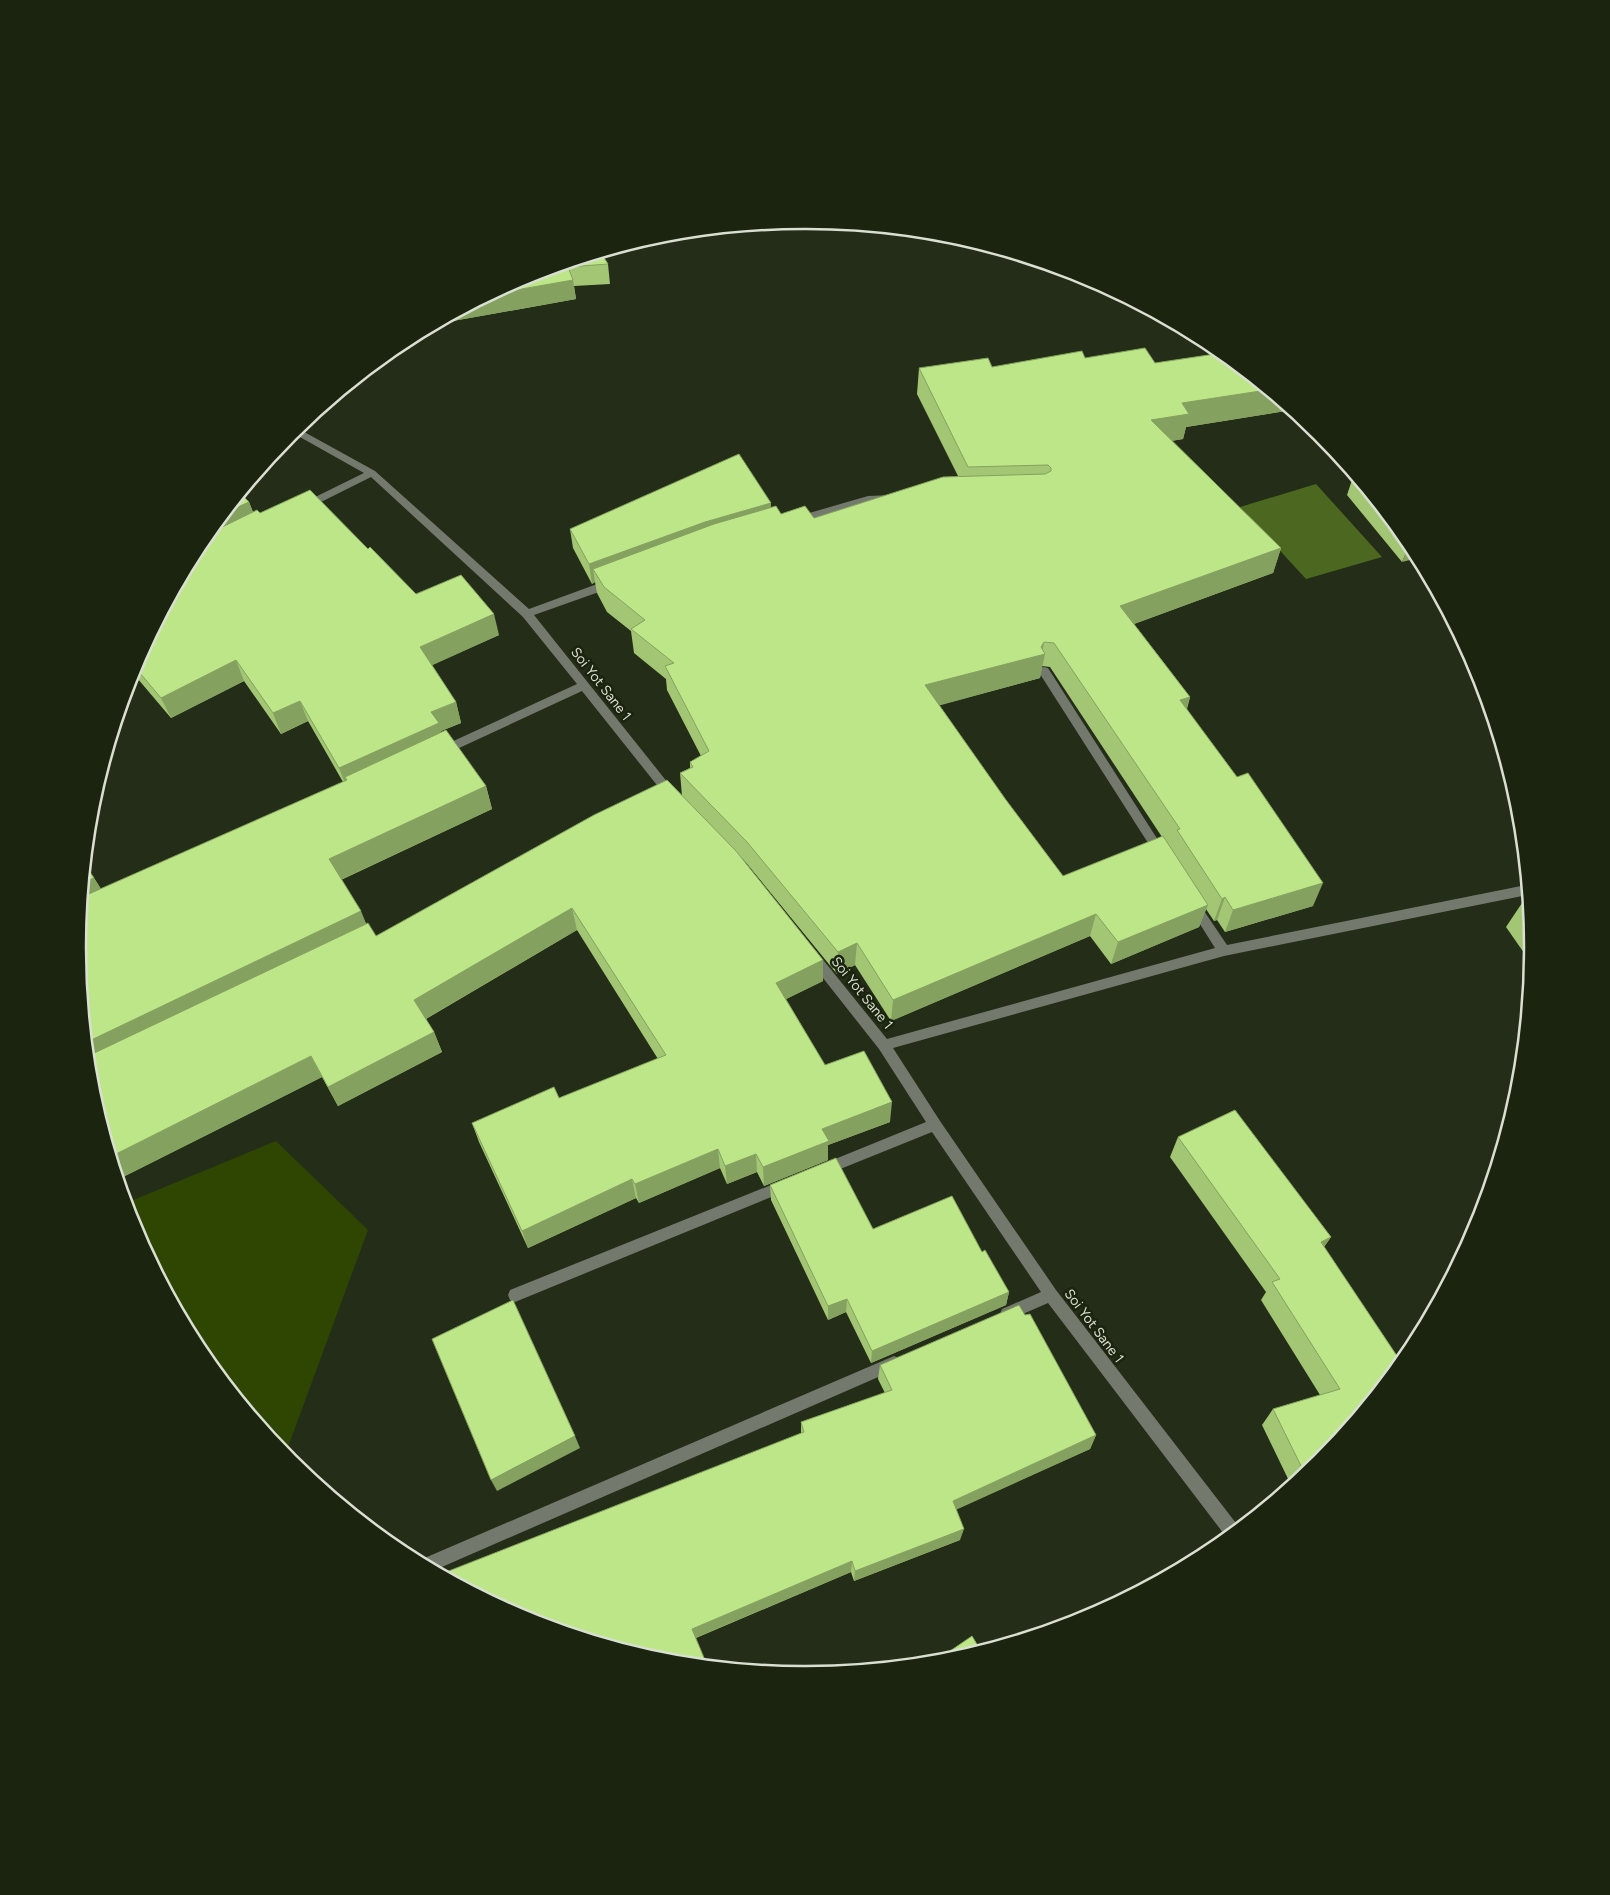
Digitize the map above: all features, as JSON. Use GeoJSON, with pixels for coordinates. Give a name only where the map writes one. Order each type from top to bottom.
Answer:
{"type":"FeatureCollection","features":[{"type":"Feature","properties":{"kind":"street","name":"Soi Yot Sane 1"},"geometry":{"type":"LineString","coordinates":[[302,434],[372,473],[527,614],[670,799]]}},
{"type":"Feature","properties":{"kind":"street"},"geometry":{"type":"LineString","coordinates":[[294,511],[372,473]]}},
{"type":"Feature","properties":{"kind":"street"},"geometry":{"type":"LineString","coordinates":[[785,524],[868,499],[906,498]]}},
{"type":"Feature","properties":{"kind":"street"},"geometry":{"type":"LineString","coordinates":[[527,614],[619,580]]}},
{"type":"Feature","properties":{"kind":"street"},"geometry":{"type":"LineString","coordinates":[[1044,671],[1166,860]]}},
{"type":"Feature","properties":{"kind":"street"},"geometry":{"type":"LineString","coordinates":[[431,757],[584,686]]}},
{"type":"Feature","properties":{"kind":"street"},"geometry":{"type":"LineString","coordinates":[[884,1045],[1224,951],[1521,891]]}},
{"type":"Feature","properties":{"kind":"street"},"geometry":{"type":"LineString","coordinates":[[1187,893],[1224,951]]}},
{"type":"Feature","properties":{"kind":"street","name":"Soi Yot Sane 1"},"geometry":{"type":"LineString","coordinates":[[804,946],[884,1045],[1051,1295],[1229,1528]]}},
{"type":"Feature","properties":{"kind":"street"},"geometry":{"type":"LineString","coordinates":[[515,1294],[936,1125]]}},
{"type":"Feature","properties":{"kind":"street"},"geometry":{"type":"LineString","coordinates":[[997,1318],[1051,1295]]}},
{"type":"Feature","properties":{"kind":"street"},"geometry":{"type":"LineString","coordinates":[[434,1563],[906,1358]]}},
{"type":"Feature","properties":{"kind":"shaded area"},"geometry":{"type":"Polygon","coordinates":[[[1316,484],[1382,557],[1306,579],[1240,507],[1316,484]]]}},
{"type":"Feature","properties":{"kind":"shaded area"},"geometry":{"type":"Polygon","coordinates":[[[276,1141],[368,1230],[288,1446],[235,1385],[207,1347],[160,1265],[132,1200],[276,1141]]]}},
{"type":"Feature","properties":{"kind":"building"},"geometry":{"type":"Polygon","coordinates":[[[604,258],[608,264],[576,266],[604,258]]]}},
{"type":"Feature","properties":{"kind":"building"},"geometry":{"type":"Polygon","coordinates":[[[569,269],[573,280],[514,290],[569,269]]]}},
{"type":"Feature","properties":{"kind":"building"},"geometry":{"type":"Polygon","coordinates":[[[1145,348],[1155,363],[1211,355],[1260,391],[1182,403],[1189,414],[1151,420],[1281,548],[1120,606],[1190,697],[1180,700],[1237,777],[1248,773],[1323,883],[1233,910],[1225,897],[1222,899],[1177,830],[1180,829],[1054,643],[1044,642],[1041,647],[1045,654],[925,685],[1006,800],[1063,876],[1163,836],[1208,905],[1118,942],[1096,914],[893,1000],[857,943],[838,952],[747,842],[680,773],[693,767],[690,762],[709,751],[665,666],[674,663],[631,629],[645,620],[604,587],[593,569],[714,524],[776,506],[781,514],[805,506],[814,518],[943,477],[1045,474],[1051,471],[1048,465],[968,467],[919,368],[988,358],[992,367],[1082,351],[1085,358],[1145,348]]]}},
{"type":"Feature","properties":{"kind":"building"},"geometry":{"type":"Polygon","coordinates":[[[739,454],[771,503],[705,522],[589,564],[570,529],[739,454]]]}},
{"type":"Feature","properties":{"kind":"building"},"geometry":{"type":"Polygon","coordinates":[[[310,490],[416,594],[461,575],[494,614],[420,647],[456,702],[431,712],[439,723],[339,768],[300,701],[273,713],[236,660],[161,698],[140,674],[160,630],[207,548],[223,527],[257,510],[260,513],[310,490]]]}},
{"type":"Feature","properties":{"kind":"building"},"geometry":{"type":"Polygon","coordinates":[[[245,498],[249,502],[237,507],[245,498]]]}},
{"type":"Feature","properties":{"kind":"building"},"geometry":{"type":"Polygon","coordinates":[[[446,730],[486,786],[329,859],[361,911],[92,1040],[86,948],[89,894],[347,780],[345,777],[446,730]]]}},
{"type":"Feature","properties":{"kind":"building"},"geometry":{"type":"Polygon","coordinates":[[[667,780],[736,851],[823,960],[776,983],[825,1065],[864,1051],[892,1102],[822,1129],[829,1141],[763,1167],[756,1154],[725,1166],[718,1149],[635,1184],[632,1179],[522,1231],[472,1123],[554,1087],[559,1098],[666,1055],[572,908],[414,1000],[434,1032],[328,1087],[311,1056],[117,1154],[100,1088],[94,1053],[368,923],[376,936],[594,815],[667,780]]]}},
{"type":"Feature","properties":{"kind":"building"},"geometry":{"type":"Polygon","coordinates":[[[1235,1110],[1331,1237],[1321,1242],[1397,1356],[1345,1421],[1301,1467],[1273,1409],[1340,1389],[1272,1282],[1280,1279],[1178,1137],[1235,1110]]]}},
{"type":"Feature","properties":{"kind":"building"},"geometry":{"type":"Polygon","coordinates":[[[836,1158],[873,1229],[952,1196],[982,1252],[985,1250],[1009,1292],[872,1351],[847,1299],[828,1306],[770,1185],[836,1158]]]}},
{"type":"Feature","properties":{"kind":"building"},"geometry":{"type":"Polygon","coordinates":[[[513,1300],[575,1436],[491,1480],[432,1339],[513,1300]]]}},
{"type":"Feature","properties":{"kind":"building"},"geometry":{"type":"Polygon","coordinates":[[[1019,1305],[1025,1315],[1030,1314],[1096,1435],[953,1501],[964,1529],[855,1571],[852,1561],[692,1629],[704,1659],[619,1642],[574,1628],[530,1612],[448,1571],[804,1432],[801,1422],[892,1390],[880,1365],[1019,1305]]]}},
{"type":"Feature","properties":{"kind":"building"},"geometry":{"type":"Polygon","coordinates":[[[972,1636],[977,1645],[950,1651],[972,1636]]]}}]}
